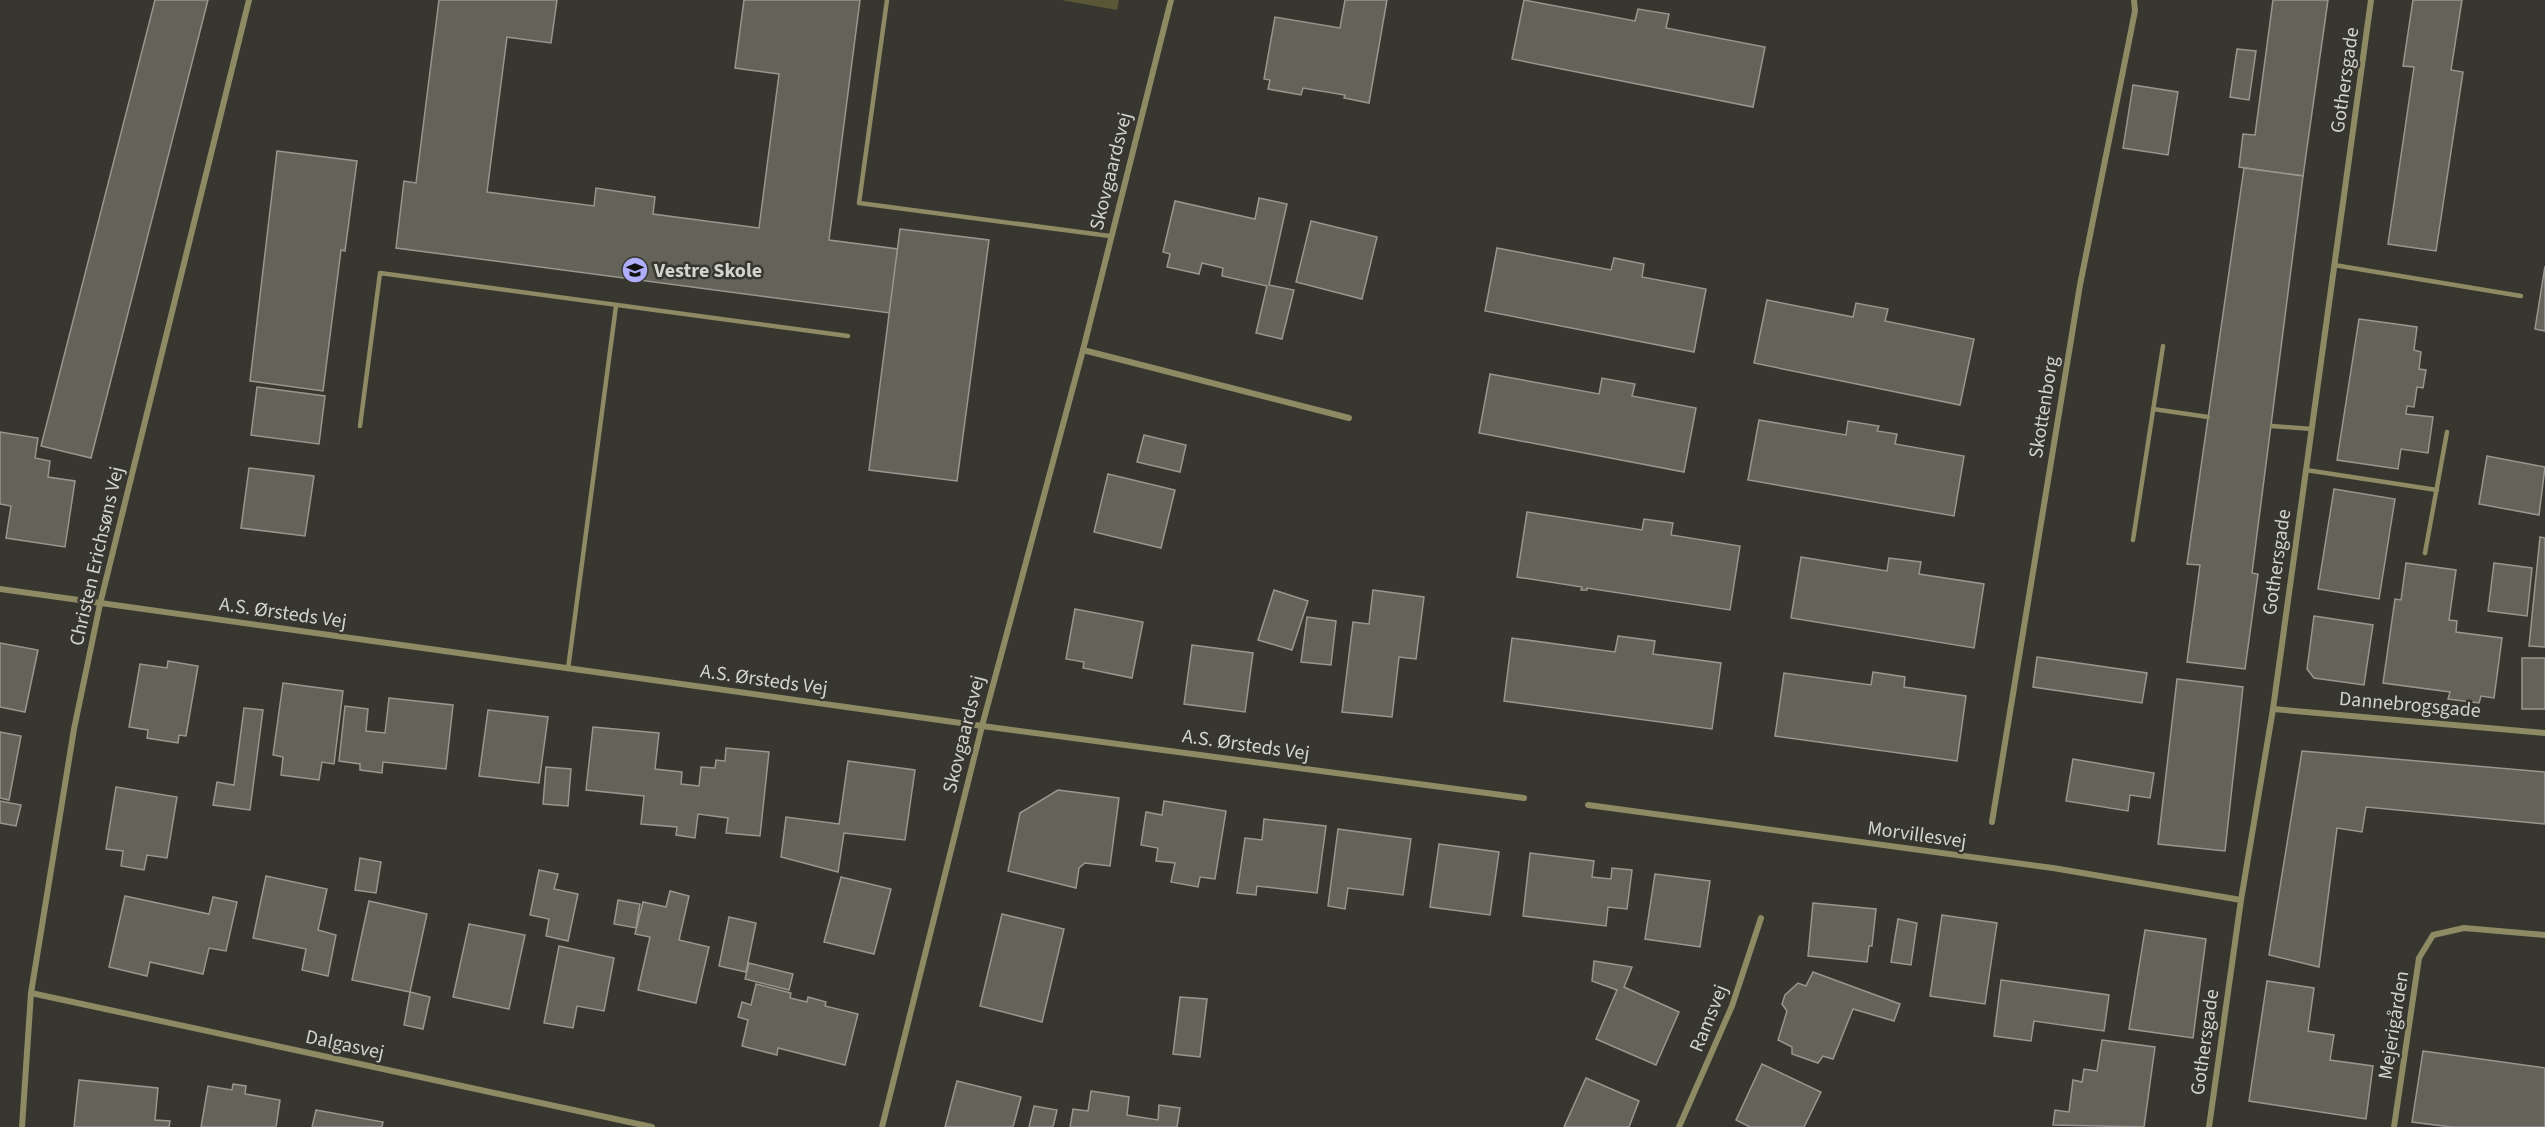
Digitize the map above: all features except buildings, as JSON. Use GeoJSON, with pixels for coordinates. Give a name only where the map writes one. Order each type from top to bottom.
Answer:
{"type":"FeatureCollection","features":[{"type":"Feature","properties":{"kind":"street","name":"Christen Erichsøns Vej"},"geometry":{"type":"LineString","coordinates":[[22,1127],[31,993],[74,729],[100,604],[249,0]]}},
{"type":"Feature","properties":{"kind":"street","name":"Skovgaardsvej"},"geometry":{"type":"LineString","coordinates":[[882,1127],[982,726],[1083,350],[1171,0]]}},
{"type":"Feature","properties":{"kind":"street","name":"Skottenborg"},"geometry":{"type":"LineString","coordinates":[[1992,822],[2078,295],[2135,11],[2134,0]]}},
{"type":"Feature","properties":{"kind":"street","name":"Gothersgade"},"geometry":{"type":"LineString","coordinates":[[2209,1127],[2241,900],[2272,709],[2372,0]]}},
{"type":"Feature","properties":{"kind":"street"},"geometry":{"type":"LineString","coordinates":[[1083,350],[1349,418]]}},
{"type":"Feature","properties":{"kind":"street","name":"A.S. Ørsteds Vej"},"geometry":{"type":"LineString","coordinates":[[0,589],[982,726],[1524,798]]}},
{"type":"Feature","properties":{"kind":"street","name":"Dannebrogsgade"},"geometry":{"type":"LineString","coordinates":[[2272,709],[2545,732]]}},
{"type":"Feature","properties":{"kind":"street","name":"Morvillesvej"},"geometry":{"type":"LineString","coordinates":[[1588,805],[2053,868],[2241,900]]}},
{"type":"Feature","properties":{"kind":"street","name":"Ramsvej"},"geometry":{"type":"LineString","coordinates":[[1679,1127],[1732,1006],[1761,918]]}},
{"type":"Feature","properties":{"kind":"street","name":"Mejerigården"},"geometry":{"type":"LineString","coordinates":[[2394,1127],[2420,958],[2433,935],[2463,928],[2545,935]]}},
{"type":"Feature","properties":{"kind":"street","name":"Dalgasvej"},"geometry":{"type":"LineString","coordinates":[[31,993],[652,1127]]}},
{"type":"Feature","properties":{"kind":"lane"},"geometry":{"type":"LineString","coordinates":[[887,0],[859,203],[1110,236]]}},
{"type":"Feature","properties":{"kind":"lane"},"geometry":{"type":"LineString","coordinates":[[2334,265],[2521,296]]}},
{"type":"Feature","properties":{"kind":"lane"},"geometry":{"type":"LineString","coordinates":[[360,426],[380,273],[848,336]]}},
{"type":"Feature","properties":{"kind":"lane"},"geometry":{"type":"LineString","coordinates":[[568,669],[616,306]]}},
{"type":"Feature","properties":{"kind":"lane"},"geometry":{"type":"LineString","coordinates":[[2133,540],[2163,346]]}},
{"type":"Feature","properties":{"kind":"lane"},"geometry":{"type":"LineString","coordinates":[[2153,409],[2208,417]]}},
{"type":"Feature","properties":{"kind":"lane"},"geometry":{"type":"LineString","coordinates":[[2272,426],[2312,429]]}},
{"type":"Feature","properties":{"kind":"lane"},"geometry":{"type":"LineString","coordinates":[[2425,553],[2446,432]]}},
{"type":"Feature","properties":{"kind":"lane"},"geometry":{"type":"LineString","coordinates":[[2306,470],[2437,490]]}},
{"type":"Feature","properties":{"kind":"shaded area"},"geometry":{"type":"Polygon","coordinates":[[[1061,0],[1119,0],[1117,10],[1061,0]]]}},
{"type":"Feature","properties":{"kind":"place","name":"Vestre Skole"},"geometry":{"type":"Point","coordinates":[635,270]}}]}
